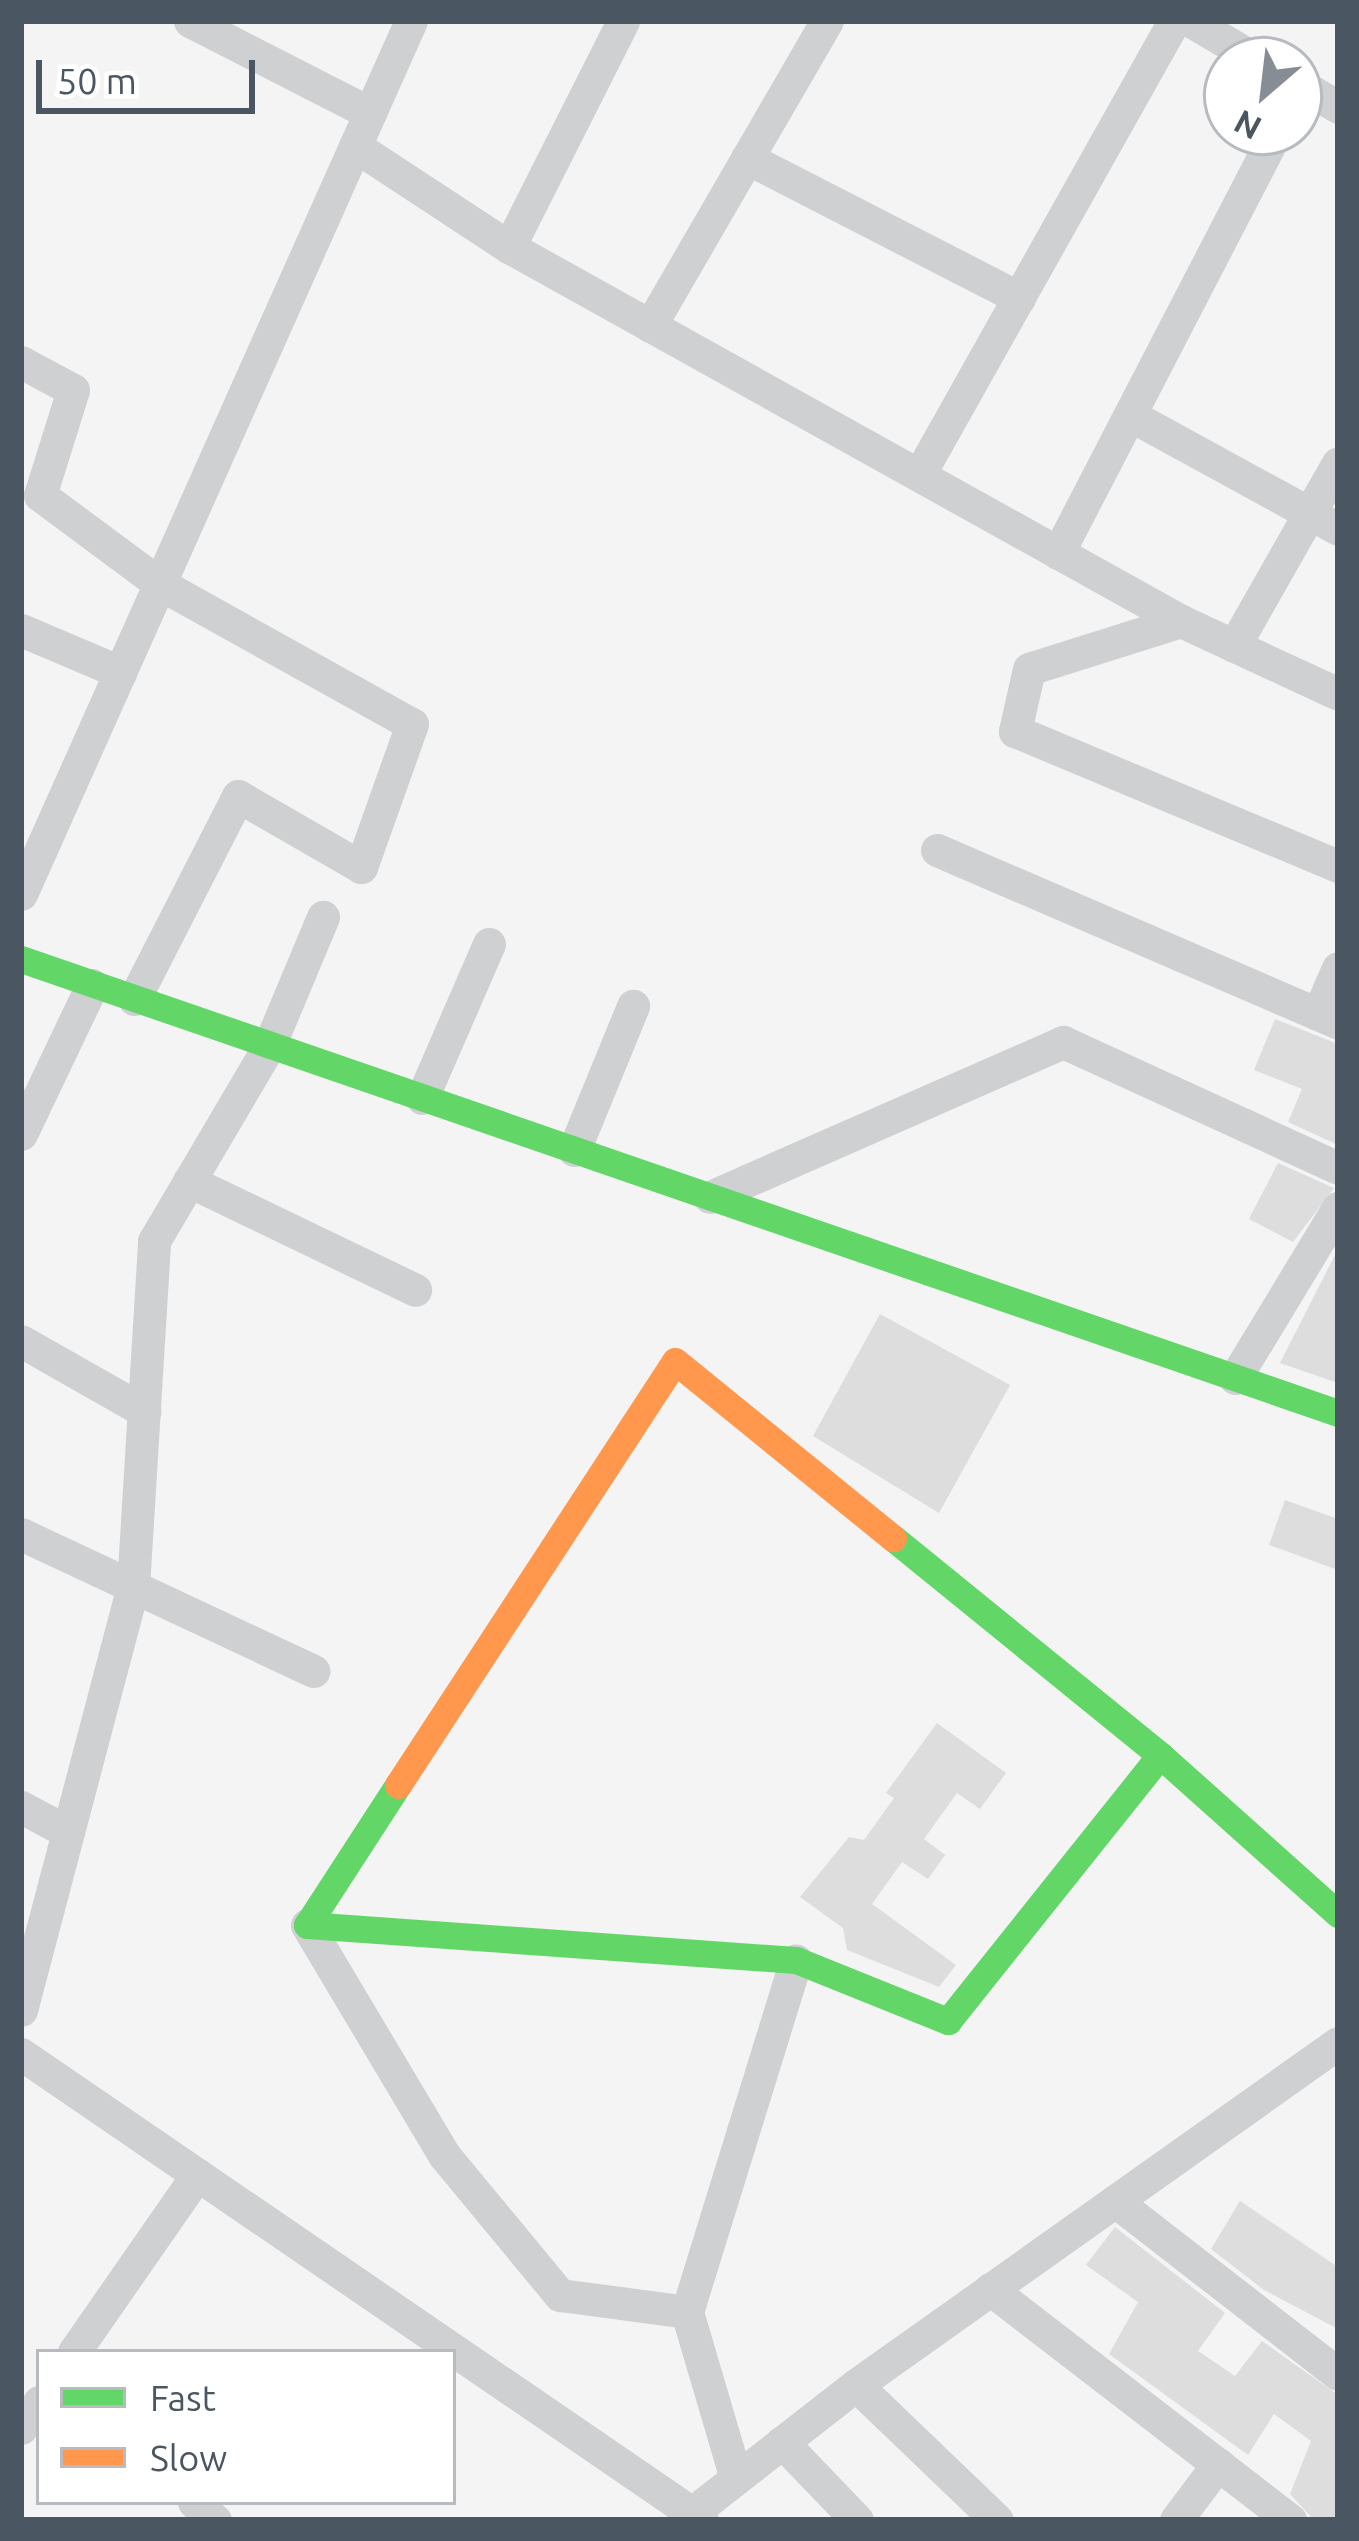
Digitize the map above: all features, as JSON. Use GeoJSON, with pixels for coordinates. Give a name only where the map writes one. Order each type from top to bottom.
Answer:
{"type":"FeatureCollection","features":[{"type":"Feature","properties":{"kind":"street"},"geometry":{"type":"LineString","coordinates":[[190,21],[370,113]]}},
{"type":"Feature","properties":{"kind":"street"},"geometry":{"type":"LineString","coordinates":[[21,894],[34,829],[120,672],[411,21]]}},
{"type":"Feature","properties":{"kind":"street"},"geometry":{"type":"LineString","coordinates":[[509,247],[622,21]]}},
{"type":"Feature","properties":{"kind":"street"},"geometry":{"type":"LineString","coordinates":[[650,326],[827,21]]}},
{"type":"Feature","properties":{"kind":"street"},"geometry":{"type":"LineString","coordinates":[[919,475],[1174,21]]}},
{"type":"Feature","properties":{"kind":"street"},"geometry":{"type":"LineString","coordinates":[[355,146],[509,247],[650,326],[1180,621],[1338,694]]}},
{"type":"Feature","properties":{"kind":"street"},"geometry":{"type":"LineString","coordinates":[[1058,553],[1264,156]]}},
{"type":"Feature","properties":{"kind":"street"},"geometry":{"type":"LineString","coordinates":[[747,158],[1018,298]]}},
{"type":"Feature","properties":{"kind":"street"},"geometry":{"type":"LineString","coordinates":[[21,362],[73,390],[40,495],[160,584],[412,724],[361,867],[238,796],[134,999]]}},
{"type":"Feature","properties":{"kind":"street"},"geometry":{"type":"LineString","coordinates":[[1130,415],[1323,521]]}},
{"type":"Feature","properties":{"kind":"street"},"geometry":{"type":"LineString","coordinates":[[1234,646],[1323,521],[1338,463]]}},
{"type":"Feature","properties":{"kind":"street"},"geometry":{"type":"LineString","coordinates":[[1180,621],[1029,669],[1015,731],[1338,866]]}},
{"type":"Feature","properties":{"kind":"street"},"geometry":{"type":"LineString","coordinates":[[21,629],[120,672]]}},
{"type":"Feature","properties":{"kind":"street"},"geometry":{"type":"LineString","coordinates":[[937,850],[1328,1019],[1338,968]]}},
{"type":"Feature","properties":{"kind":"street"},"geometry":{"type":"LineString","coordinates":[[21,2010],[133,1587],[154,1241],[268,1046],[323,917]]}},
{"type":"Feature","properties":{"kind":"street"},"geometry":{"type":"LineString","coordinates":[[422,1098],[489,944]]}},
{"type":"Feature","properties":{"kind":"street"},"geometry":{"type":"LineString","coordinates":[[21,959],[1338,1413]]}},
{"type":"Feature","properties":{"kind":"street"},"geometry":{"type":"LineString","coordinates":[[21,1134],[30,1090],[92,985]]}},
{"type":"Feature","properties":{"kind":"street"},"geometry":{"type":"LineString","coordinates":[[574,1150],[633,1006]]}},
{"type":"Feature","properties":{"kind":"street"},"geometry":{"type":"LineString","coordinates":[[710,1197],[1064,1042],[1338,1168]]}},
{"type":"Feature","properties":{"kind":"street"},"geometry":{"type":"LineString","coordinates":[[189,1180],[415,1289]]}},
{"type":"Feature","properties":{"kind":"street"},"geometry":{"type":"LineString","coordinates":[[1235,1378],[1338,1208]]}},
{"type":"Feature","properties":{"kind":"street"},"geometry":{"type":"LineString","coordinates":[[21,1341],[143,1411]]}},
{"type":"Feature","properties":{"kind":"street"},"geometry":{"type":"LineString","coordinates":[[307,1925],[675,1361],[1160,1755],[1338,1914]]}},
{"type":"Feature","properties":{"kind":"street"},"geometry":{"type":"LineString","coordinates":[[21,1534],[313,1672]]}},
{"type":"Feature","properties":{"kind":"street"},"geometry":{"type":"LineString","coordinates":[[307,1925],[796,1960],[948,2021],[1160,1755]]}},
{"type":"Feature","properties":{"kind":"street"},"geometry":{"type":"LineString","coordinates":[[21,1807],[68,1832]]}},
{"type":"Feature","properties":{"kind":"street"},"geometry":{"type":"LineString","coordinates":[[307,1925],[444,2155],[560,2295],[686,2312]]}},
{"type":"Feature","properties":{"kind":"street"},"geometry":{"type":"LineString","coordinates":[[736,2478],[686,2312],[796,1960]]}},
{"type":"Feature","properties":{"kind":"street"},"geometry":{"type":"LineString","coordinates":[[456,2354],[693,2518],[736,2478],[856,2385],[1338,2043]]}},
{"type":"Feature","properties":{"kind":"street"},"geometry":{"type":"LineString","coordinates":[[21,2054],[449,2349]]}},
{"type":"Feature","properties":{"kind":"street"},"geometry":{"type":"LineString","coordinates":[[76,2349],[197,2175]]}},
{"type":"Feature","properties":{"kind":"street"},"geometry":{"type":"LineString","coordinates":[[1115,2201],[1338,2374]]}},
{"type":"Feature","properties":{"kind":"street"},"geometry":{"type":"LineString","coordinates":[[990,2289],[1290,2520]]}},
{"type":"Feature","properties":{"kind":"street"},"geometry":{"type":"LineString","coordinates":[[856,2385],[998,2520]]}},
{"type":"Feature","properties":{"kind":"street"},"geometry":{"type":"LineString","coordinates":[[782,2442],[857,2520]]}},
{"type":"Feature","properties":{"kind":"street"},"geometry":{"type":"LineString","coordinates":[[1176,2520],[1218,2464]]}},
{"type":"Feature","properties":{"kind":"building"},"geometry":{"type":"Polygon","coordinates":[[[1275,1019],[1338,1044],[1338,1145],[1288,1122],[1302,1089],[1254,1070],[1275,1019]]]}},
{"type":"Feature","properties":{"kind":"building"},"geometry":{"type":"Polygon","coordinates":[[[1278,1163],[1334,1188],[1293,1242],[1249,1219],[1278,1163]]]}},
{"type":"Feature","properties":{"kind":"building"},"geometry":{"type":"Polygon","coordinates":[[[1338,1249],[1338,1383],[1280,1363],[1338,1249]]]}},
{"type":"Feature","properties":{"kind":"building"},"geometry":{"type":"Polygon","coordinates":[[[880,1314],[1010,1385],[939,1513],[813,1436],[880,1314]]]}},
{"type":"Feature","properties":{"kind":"building"},"geometry":{"type":"Polygon","coordinates":[[[1285,1500],[1338,1519],[1338,1570],[1269,1545],[1285,1500]]]}},
{"type":"Feature","properties":{"kind":"building"},"geometry":{"type":"Polygon","coordinates":[[[937,1723],[1006,1773],[980,1809],[957,1793],[924,1839],[945,1855],[928,1879],[902,1862],[872,1904],[956,1965],[939,1987],[847,1950],[843,1928],[800,1897],[849,1837],[864,1840],[894,1798],[886,1793],[937,1723]]]}},
{"type":"Feature","properties":{"kind":"building"},"geometry":{"type":"Polygon","coordinates":[[[1240,2201],[1338,2267],[1338,2329],[1264,2290],[1211,2249],[1240,2201]]]}},
{"type":"Feature","properties":{"kind":"building"},"geometry":{"type":"Polygon","coordinates":[[[1115,2227],[1225,2313],[1198,2351],[1235,2376],[1262,2341],[1338,2395],[1338,2520],[1314,2520],[1290,2494],[1311,2441],[1274,2414],[1248,2455],[1109,2354],[1138,2302],[1086,2265],[1115,2227]]]}},
{"type":"Feature","properties":{"kind":"traffic: fast"},"geometry":{"type":"LineString","coordinates":[[21,959],[1338,1413]]}},
{"type":"Feature","properties":{"kind":"traffic: fast"},"geometry":{"type":"LineString","coordinates":[[893,1538],[1160,1755],[1338,1914]]}},
{"type":"Feature","properties":{"kind":"traffic: fast"},"geometry":{"type":"LineString","coordinates":[[398,1785],[307,1925],[796,1960],[948,2021],[1160,1755]]}},
{"type":"Feature","properties":{"kind":"traffic: slow"},"geometry":{"type":"LineString","coordinates":[[398,1785],[675,1361],[893,1538]]}}]}
